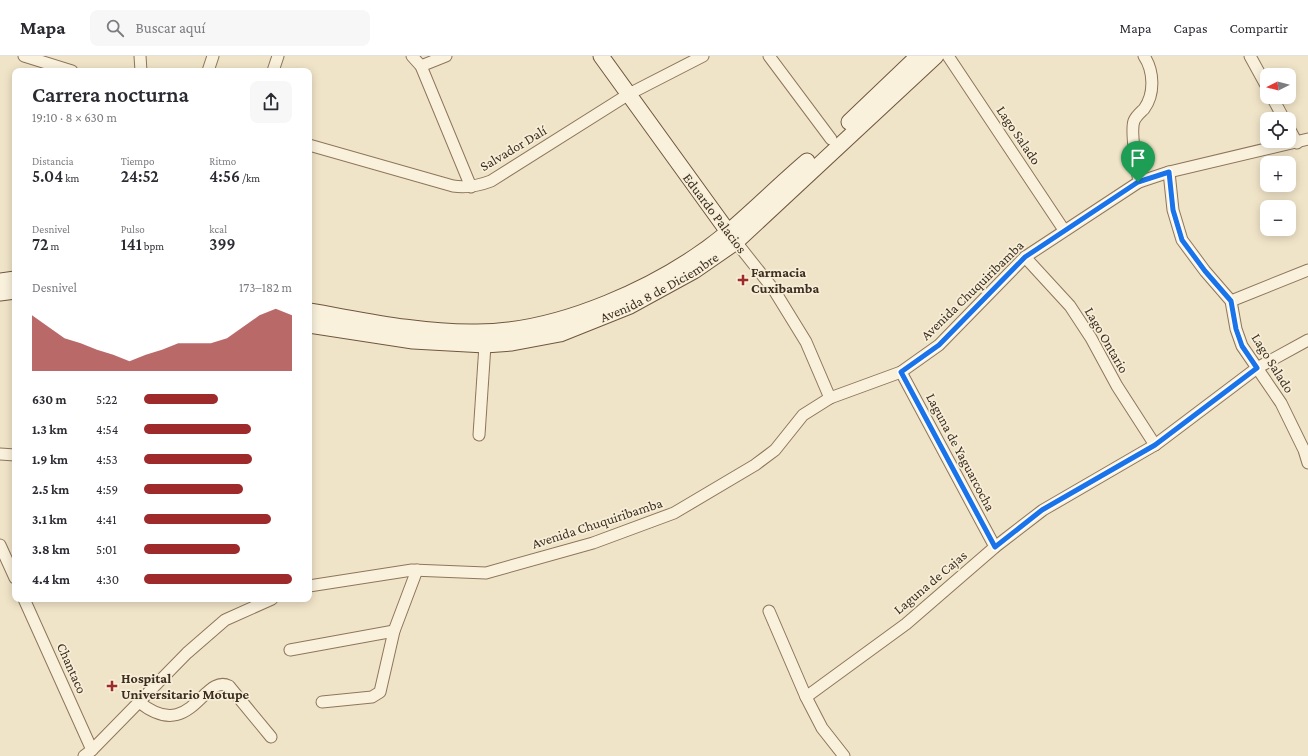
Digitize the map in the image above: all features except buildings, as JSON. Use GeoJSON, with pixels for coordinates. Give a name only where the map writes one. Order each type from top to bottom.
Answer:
{"type":"FeatureCollection","features":[{"type":"Feature","properties":{"kind":"main road","name":"Eduardo Palacios"},"geometry":{"type":"LineString","coordinates":[[601,56],[732,237]]}},
{"type":"Feature","properties":{"kind":"main road","name":"Avenida 8 de Diciembre"},"geometry":{"type":"LineString","coordinates":[[312,312],[415,329],[470,332],[510,331],[558,321],[625,294],[732,237],[918,56]]}},
{"type":"Feature","properties":{"kind":"main road","name":"Avenida 8 de Diciembre"},"geometry":{"type":"LineString","coordinates":[[312,325],[413,341],[485,345],[512,343],[560,334],[630,306],[694,271],[936,56]]}},
{"type":"Feature","properties":{"kind":"main road"},"geometry":{"type":"LineString","coordinates":[[0,281],[12,279]]}},
{"type":"Feature","properties":{"kind":"main road"},"geometry":{"type":"LineString","coordinates":[[0,293],[12,291]]}},
{"type":"Feature","properties":{"kind":"street"},"geometry":{"type":"LineString","coordinates":[[24,56],[62,68]]}},
{"type":"Feature","properties":{"kind":"street"},"geometry":{"type":"LineString","coordinates":[[140,56],[141,68]]}},
{"type":"Feature","properties":{"kind":"street"},"geometry":{"type":"LineString","coordinates":[[209,68],[213,56]]}},
{"type":"Feature","properties":{"kind":"street"},"geometry":{"type":"LineString","coordinates":[[274,68],[278,56]]}},
{"type":"Feature","properties":{"kind":"street"},"geometry":{"type":"LineString","coordinates":[[412,56],[421,66],[471,187]]}},
{"type":"Feature","properties":{"kind":"street"},"geometry":{"type":"LineString","coordinates":[[421,66],[446,56]]}},
{"type":"Feature","properties":{"kind":"street","name":"Salvador Dalí"},"geometry":{"type":"LineString","coordinates":[[312,146],[453,186],[471,187],[491,181],[629,94],[703,56]]}},
{"type":"Feature","properties":{"kind":"street"},"geometry":{"type":"LineString","coordinates":[[769,56],[831,139]]}},
{"type":"Feature","properties":{"kind":"street","name":"Lago Salado"},"geometry":{"type":"LineString","coordinates":[[948,56],[1064,230]]}},
{"type":"Feature","properties":{"kind":"street"},"geometry":{"type":"LineString","coordinates":[[1138,182],[1133,135],[1134,121],[1145,107],[1153,85],[1147,61],[1144,56]]}},
{"type":"Feature","properties":{"kind":"street"},"geometry":{"type":"LineString","coordinates":[[1250,56],[1260,75]]}},
{"type":"Feature","properties":{"kind":"street","name":"Avenida Chuquiribamba"},"geometry":{"type":"LineString","coordinates":[[312,586],[417,570],[486,573],[593,543],[674,513],[755,465],[775,450],[803,415],[830,398],[901,372],[939,345],[1025,257],[1138,182],[1169,172],[1297,143],[1308,139]]}},
{"type":"Feature","properties":{"kind":"street"},"geometry":{"type":"LineString","coordinates":[[1169,172],[1173,210],[1182,240],[1205,271],[1231,301],[1308,270]]}},
{"type":"Feature","properties":{"kind":"street","name":"Eduardo Palacios"},"geometry":{"type":"LineString","coordinates":[[732,237],[778,296],[806,342],[830,398]]}},
{"type":"Feature","properties":{"kind":"street","name":"Lago Ontario"},"geometry":{"type":"LineString","coordinates":[[1025,257],[1070,306],[1091,338],[1117,386],[1155,445]]}},
{"type":"Feature","properties":{"kind":"street","name":"Lago Salado"},"geometry":{"type":"LineString","coordinates":[[1231,301],[1236,329],[1242,346],[1281,403],[1304,450],[1308,464]]}},
{"type":"Feature","properties":{"kind":"street","name":"Laguna de Cajas"},"geometry":{"type":"LineString","coordinates":[[806,697],[906,624],[995,547],[1042,510],[1155,445],[1257,368],[1308,340]]}},
{"type":"Feature","properties":{"kind":"street"},"geometry":{"type":"LineString","coordinates":[[479,435],[485,345]]}},
{"type":"Feature","properties":{"kind":"street","name":"Laguna de Yaguarcocha"},"geometry":{"type":"LineString","coordinates":[[901,372],[995,547]]}},
{"type":"Feature","properties":{"kind":"street"},"geometry":{"type":"LineString","coordinates":[[0,454],[12,455]]}},
{"type":"Feature","properties":{"kind":"street"},"geometry":{"type":"LineString","coordinates":[[0,545],[12,571]]}},
{"type":"Feature","properties":{"kind":"street"},"geometry":{"type":"LineString","coordinates":[[322,702],[372,697],[380,692],[394,631],[417,570]]}},
{"type":"Feature","properties":{"kind":"street","name":"Chantaco"},"geometry":{"type":"LineString","coordinates":[[25,602],[88,753]]}},
{"type":"Feature","properties":{"kind":"street"},"geometry":{"type":"LineString","coordinates":[[88,753],[186,653],[225,620],[265,602]]}},
{"type":"Feature","properties":{"kind":"street"},"geometry":{"type":"LineString","coordinates":[[770,611],[806,697],[822,728],[844,756]]}},
{"type":"Feature","properties":{"kind":"street"},"geometry":{"type":"LineString","coordinates":[[290,650],[394,631]]}},
{"type":"Feature","properties":{"kind":"street"},"geometry":{"type":"LineString","coordinates":[[139,702],[148,709],[163,715],[184,714],[215,684],[223,683],[229,686],[271,737]]}},
{"type":"Feature","properties":{"kind":"place","name":"Farmacia Cuxibamba"},"geometry":{"type":"Point","coordinates":[743,280]}},
{"type":"Feature","properties":{"kind":"place","name":"Hospital Universitario Motupe"},"geometry":{"type":"Point","coordinates":[112,686]}},
{"type":"Feature","properties":{"kind":"route"},"geometry":{"type":"LineString","coordinates":[[1169,172],[1173,210],[1182,240],[1205,271],[1231,301],[1236,329],[1242,346],[1257,368],[1155,445],[1042,510],[995,547],[901,372],[939,345],[1025,257],[1138,182],[1169,172]]}}]}
